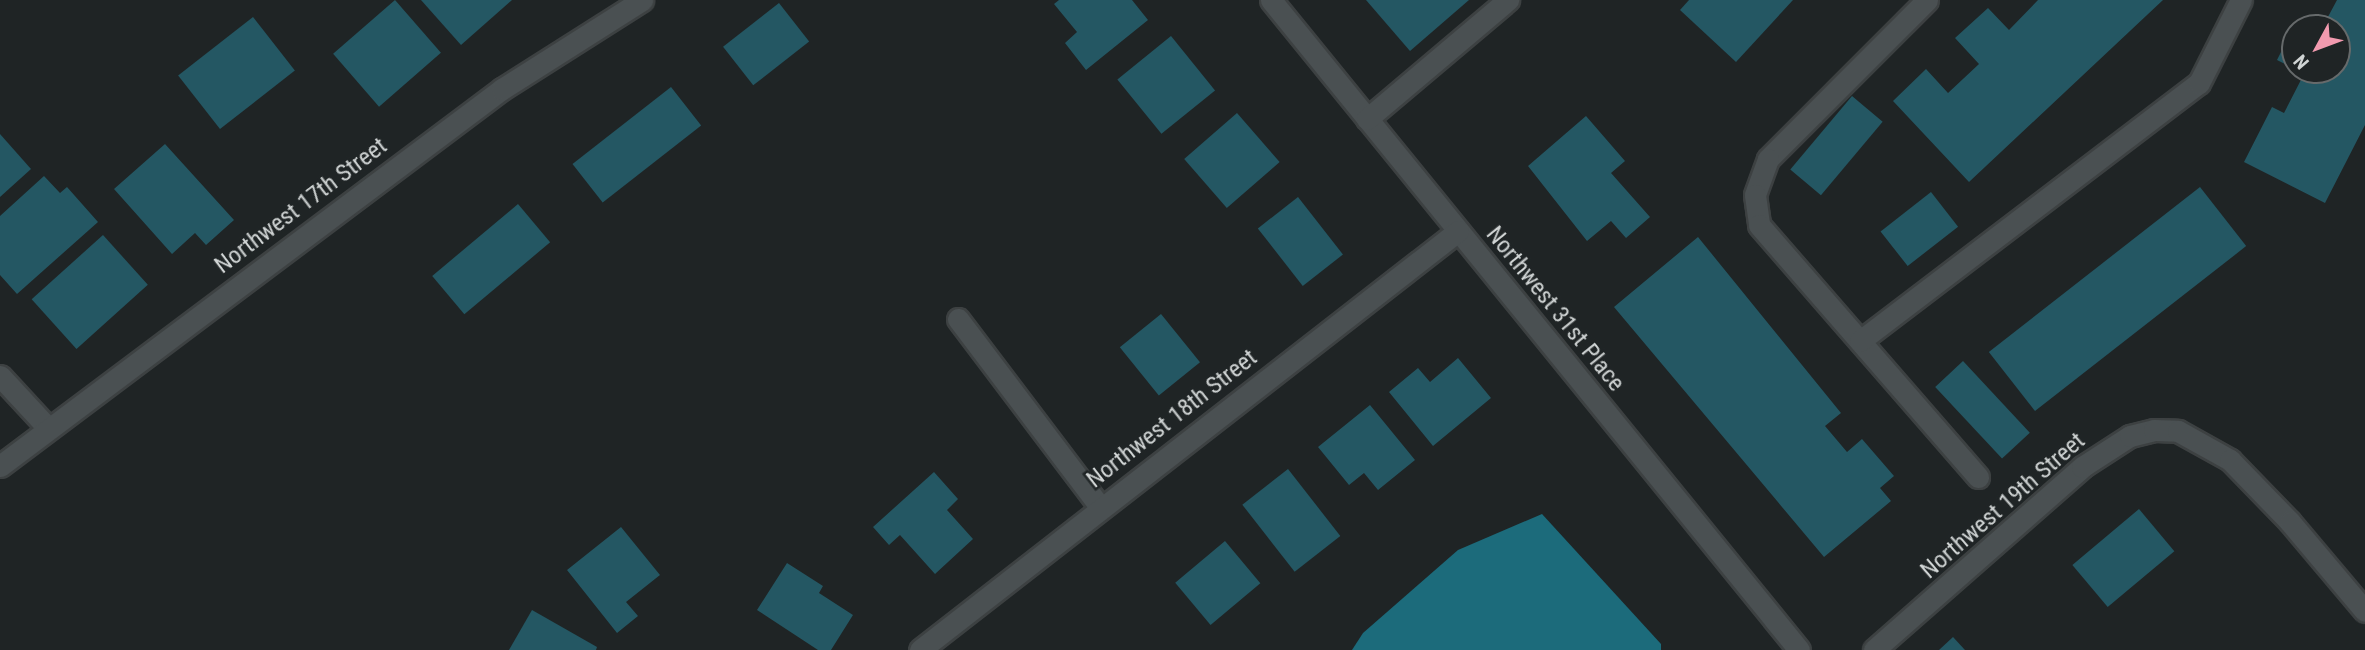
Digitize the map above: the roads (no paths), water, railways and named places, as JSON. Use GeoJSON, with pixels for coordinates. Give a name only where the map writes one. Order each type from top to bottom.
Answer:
{"type":"FeatureCollection","features":[{"type":"Feature","properties":{"kind":"street","name":"Northwest 17th Street"},"geometry":{"type":"LineString","coordinates":[[0,466],[502,89],[642,0]]}},
{"type":"Feature","properties":{"kind":"street","name":"Northwest 31st Place"},"geometry":{"type":"LineString","coordinates":[[1271,0],[1799,650]]}},
{"type":"Feature","properties":{"kind":"street"},"geometry":{"type":"LineString","coordinates":[[1367,119],[1508,0]]}},
{"type":"Feature","properties":{"kind":"street"},"geometry":{"type":"LineString","coordinates":[[1927,0],[1768,159],[1755,195],[1759,225],[1978,477]]}},
{"type":"Feature","properties":{"kind":"street"},"geometry":{"type":"LineString","coordinates":[[1860,341],[2199,83],[2241,0]]}},
{"type":"Feature","properties":{"kind":"street","name":"Northwest 18th Street"},"geometry":{"type":"LineString","coordinates":[[920,650],[1458,231]]}},
{"type":"Feature","properties":{"kind":"street"},"geometry":{"type":"LineString","coordinates":[[958,319],[1101,508]]}},
{"type":"Feature","properties":{"kind":"street"},"geometry":{"type":"LineString","coordinates":[[0,376],[49,429]]}},
{"type":"Feature","properties":{"kind":"street","name":"Northwest 19th Street"},"geometry":{"type":"LineString","coordinates":[[1874,650],[2082,467],[2130,436],[2179,431],[2230,460],[2291,522],[2365,611]]}},
{"type":"Feature","properties":{"kind":"water"},"geometry":{"type":"Polygon","coordinates":[[[1542,514],[1661,644],[1661,650],[1352,650],[1363,633],[1458,550],[1542,514]]]}}]}
